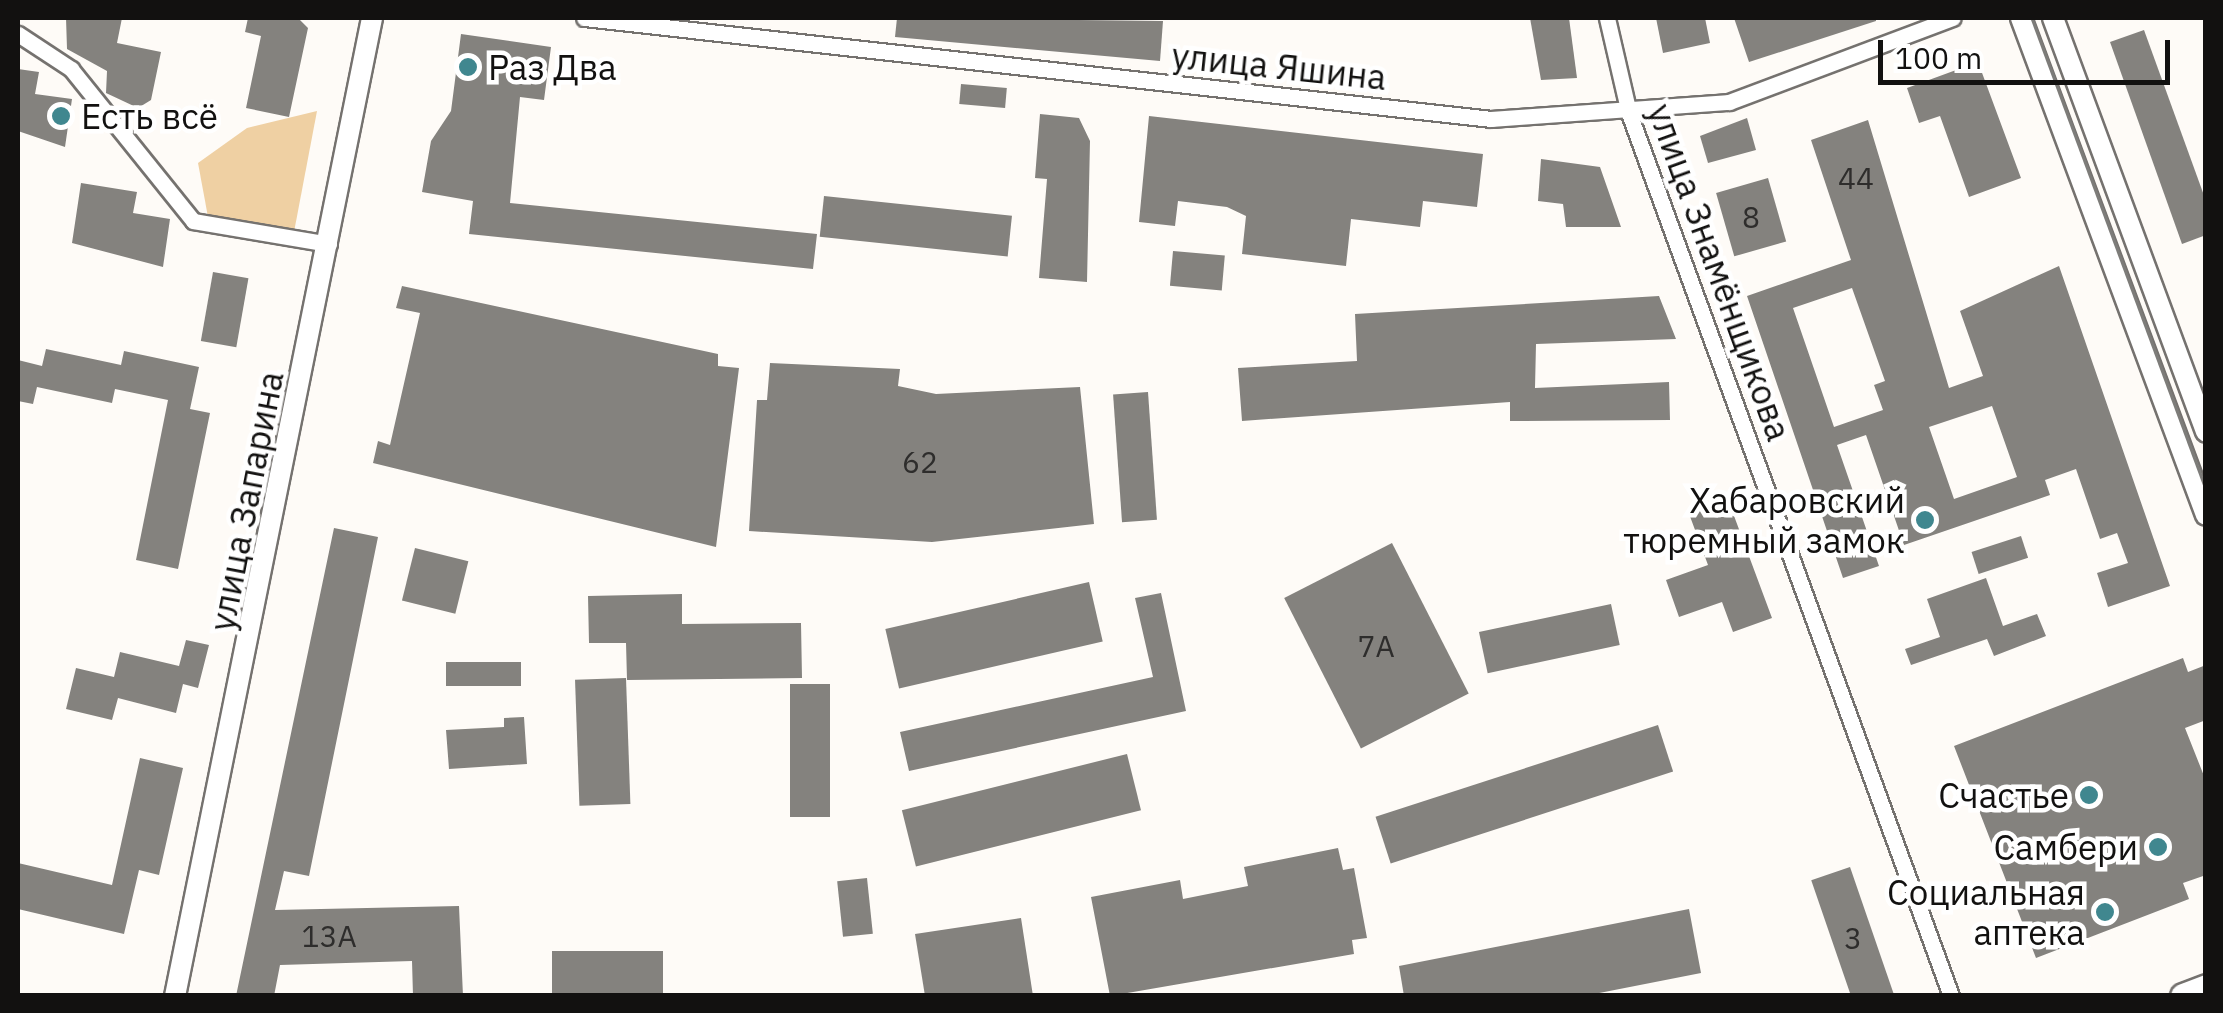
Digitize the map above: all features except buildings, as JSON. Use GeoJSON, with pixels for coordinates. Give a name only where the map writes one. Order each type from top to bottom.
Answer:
{"type":"FeatureCollection","features":[{"type":"Feature","properties":{"kind":"main road"},"geometry":{"type":"LineString","coordinates":[[2183,996],[2206,987]]}},
{"type":"Feature","properties":{"kind":"street","name":"улица Запарина"},"geometry":{"type":"LineString","coordinates":[[176,996],[372,18]]}},
{"type":"Feature","properties":{"kind":"street","name":"улица Яшина"},"geometry":{"type":"LineString","coordinates":[[584,18],[1491,119],[1629,113],[1729,102],[1953,18]]}},
{"type":"Feature","properties":{"kind":"street","name":"улица Знамёнщикова"},"geometry":{"type":"LineString","coordinates":[[1607,18],[1629,113],[1951,996]]}},
{"type":"Feature","properties":{"kind":"street"},"geometry":{"type":"LineString","coordinates":[[2021,18],[2206,515]]}},
{"type":"Feature","properties":{"kind":"street"},"geometry":{"type":"LineString","coordinates":[[2053,18],[2206,432]]}},
{"type":"Feature","properties":{"kind":"street"},"geometry":{"type":"LineString","coordinates":[[18,34],[71,69],[193,221],[328,244]]}},
{"type":"Feature","properties":{"kind":"shaded area"},"geometry":{"type":"Polygon","coordinates":[[[317,111],[294,232],[208,217],[198,163],[247,128],[317,111]]]}},
{"type":"Feature","properties":{"kind":"tram line"},"geometry":{"type":"LineString","coordinates":[[2032,18],[2206,489]]}},
{"type":"Feature","properties":{"kind":"place","name":"Раз Два"},"geometry":{"type":"Point","coordinates":[468,67]}},
{"type":"Feature","properties":{"kind":"place","name":"Есть всё"},"geometry":{"type":"Point","coordinates":[61,116]}},
{"type":"Feature","properties":{"kind":"place","name":"Хабаровский тюремный замок"},"geometry":{"type":"Point","coordinates":[1925,520]}},
{"type":"Feature","properties":{"kind":"place","name":"Счастье"},"geometry":{"type":"Point","coordinates":[2089,795]}},
{"type":"Feature","properties":{"kind":"place","name":"Самбери"},"geometry":{"type":"Point","coordinates":[2158,847]}},
{"type":"Feature","properties":{"kind":"place","name":"Социальная аптека"},"geometry":{"type":"Point","coordinates":[2105,912]}}]}
